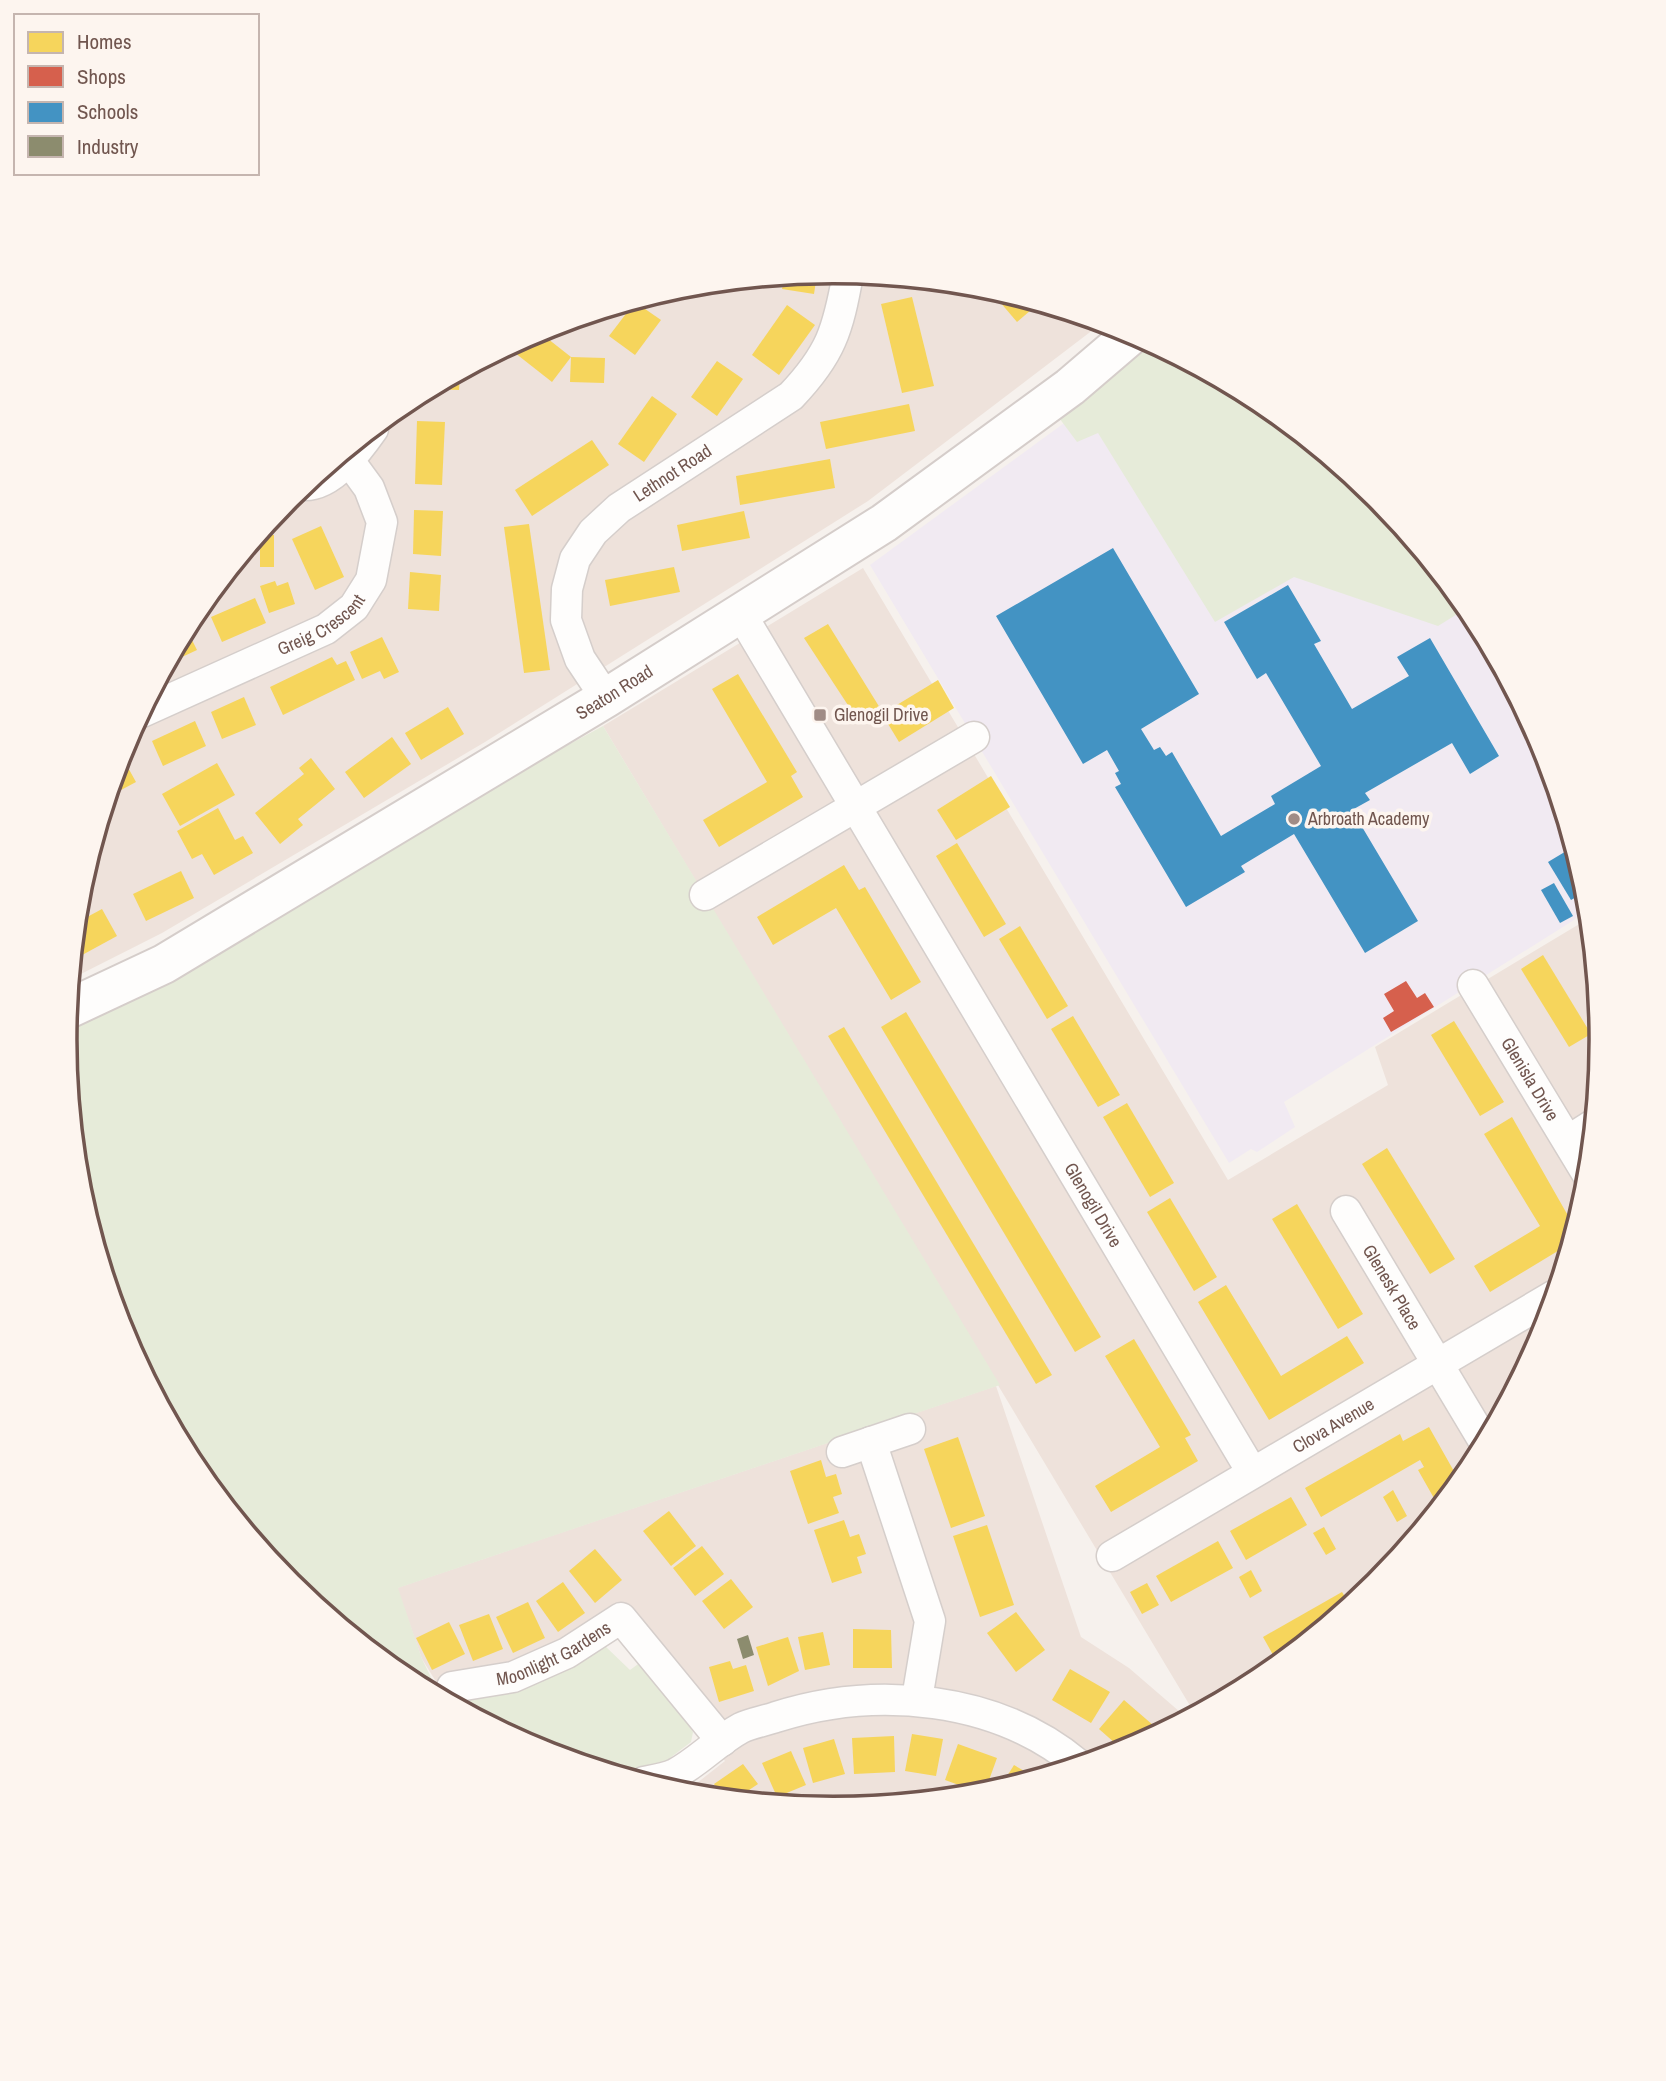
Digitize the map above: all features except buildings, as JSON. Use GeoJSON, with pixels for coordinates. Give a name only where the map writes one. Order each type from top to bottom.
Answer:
{"type":"FeatureCollection","features":[{"type":"Feature","properties":{"kind":"street","name":"Lethnot Road"},"geometry":{"type":"LineString","coordinates":[[606,698],[580,659],[566,621],[567,589],[575,559],[593,532],[619,508],[791,396],[812,373],[830,346],[841,313],[846,285]]}},
{"type":"Feature","properties":{"kind":"street","name":"Seaton Road"},"geometry":{"type":"LineString","coordinates":[[78,1004],[164,964],[741,614],[884,523],[1070,387],[1122,342]]}},
{"type":"Feature","properties":{"kind":"street"},"geometry":{"type":"LineString","coordinates":[[338,470],[354,457]]}},
{"type":"Feature","properties":{"kind":"street","name":"Greig Crescent"},"geometry":{"type":"LineString","coordinates":[[155,706],[326,629],[354,607],[371,580],[382,522],[369,488],[350,462]]}},
{"type":"Feature","properties":{"kind":"street","name":"Glenogil Drive"},"geometry":{"type":"LineString","coordinates":[[741,614],[1252,1472]]}},
{"type":"Feature","properties":{"kind":"street"},"geometry":{"type":"LineString","coordinates":[[705,895],[974,737]]}},
{"type":"Feature","properties":{"kind":"street","name":"Glenisla Drive"},"geometry":{"type":"LineString","coordinates":[[1473,985],[1579,1161]]}},
{"type":"Feature","properties":{"kind":"street"},"geometry":{"type":"LineString","coordinates":[[1567,1141],[1584,1131]]}},
{"type":"Feature","properties":{"kind":"street","name":"Glenesk Place"},"geometry":{"type":"LineString","coordinates":[[1346,1211],[1479,1433]]}},
{"type":"Feature","properties":{"kind":"street","name":"Clova Avenue"},"geometry":{"type":"LineString","coordinates":[[1112,1556],[1541,1304]]}},
{"type":"Feature","properties":{"kind":"street"},"geometry":{"type":"LineString","coordinates":[[842,1452],[910,1429]]}},
{"type":"Feature","properties":{"kind":"street"},"geometry":{"type":"LineString","coordinates":[[871,1442],[930,1621],[917,1699]]}},
{"type":"Feature","properties":{"kind":"street","name":"Moonlight Gardens"},"geometry":{"type":"LineString","coordinates":[[452,1687],[513,1677],[567,1654],[621,1618],[722,1741]]}},
{"type":"Feature","properties":{"kind":"street"},"geometry":{"type":"LineString","coordinates":[[686,1782],[722,1741],[741,1728],[816,1704],[917,1699],[978,1712],[1010,1723],[1059,1749],[1070,1758]]}},
{"type":"Feature","properties":{"kind":"shaded area"},"geometry":{"type":"Polygon","coordinates":[[[833,284],[932,291],[1029,310],[1092,331],[868,501],[485,742],[162,933],[80,974],[83,942],[103,845],[117,797],[155,706],[204,620],[265,542],[298,506],[335,472],[413,412],[499,362],[544,342],[637,310],[734,291],[833,284]]]}},
{"type":"Feature","properties":{"kind":"shaded area","name":"Arbroath Academy"},"geometry":{"type":"Polygon","coordinates":[[[1238,403],[1293,441],[1368,506],[1433,580],[1488,662],[1511,706],[1549,797],[1574,893],[1578,915],[1574,920],[1284,1102],[1295,1127],[1257,1152],[1251,1149],[1229,1163],[870,565],[1082,410],[1238,403]]]}},
{"type":"Feature","properties":{"kind":"shaded area"},"geometry":{"type":"Polygon","coordinates":[[[863,568],[1228,1180],[1388,1085],[1375,1047],[1580,924],[1589,1040],[1583,1139],[1563,1236],[1549,1284],[1531,1330],[1488,1419],[1433,1501],[1368,1575],[1331,1609],[1253,1669],[1190,1706],[603,726],[863,568]]]}},
{"type":"Feature","properties":{"kind":"shaded area"},"geometry":{"type":"Polygon","coordinates":[[[996,1386],[1081,1637],[1129,1668],[1180,1712],[1122,1739],[1076,1756],[1029,1771],[980,1782],[882,1795],[784,1795],[734,1790],[696,1784],[725,1761],[621,1629],[458,1697],[438,1684],[422,1659],[397,1588],[996,1386]]]}},
{"type":"Feature","properties":{"kind":"green space"},"geometry":{"type":"Polygon","coordinates":[[[1122,342],[1167,362],[1253,412],[1331,472],[1368,506],[1401,542],[1458,614],[1438,626],[1294,577],[1215,622],[1098,433],[1077,442],[1048,403],[1122,342]]]}},
{"type":"Feature","properties":{"kind":"green space"},"geometry":{"type":"Polygon","coordinates":[[[603,726],[1000,1385],[398,1588],[422,1659],[433,1681],[373,1640],[335,1609],[298,1575],[233,1501],[204,1461],[155,1375],[117,1284],[103,1236],[83,1139],[77,1040],[78,1004],[164,964],[603,726]]]}},
{"type":"Feature","properties":{"kind":"green space"},"geometry":{"type":"Polygon","coordinates":[[[605,1646],[630,1670],[645,1659],[687,1712],[683,1717],[693,1732],[691,1742],[666,1761],[659,1773],[637,1771],[544,1739],[461,1698],[529,1680],[585,1658],[605,1646]]]}},
{"type":"Feature","properties":{"kind":"place","name":"Glenogil Drive"},"geometry":{"type":"Point","coordinates":[820,715]}},
{"type":"Feature","properties":{"kind":"place","name":"Arbroath Academy"},"geometry":{"type":"Point","coordinates":[1294,819]}}]}
